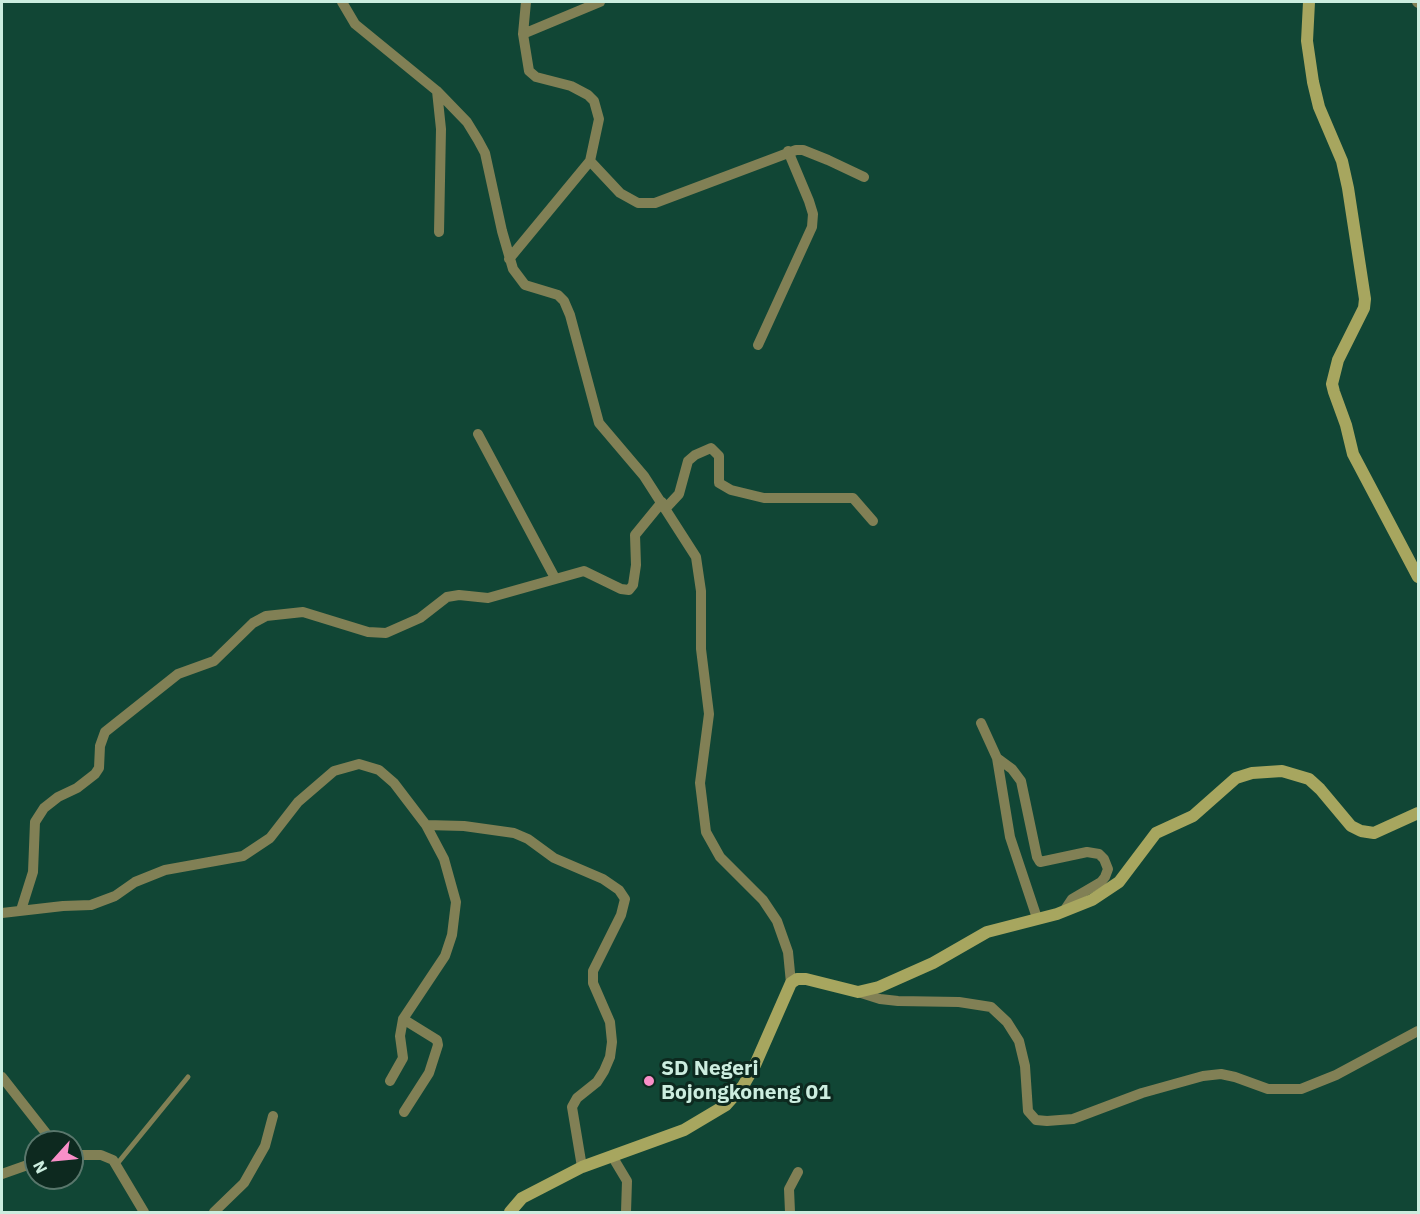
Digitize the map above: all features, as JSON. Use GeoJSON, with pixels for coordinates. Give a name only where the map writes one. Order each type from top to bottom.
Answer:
{"type":"FeatureCollection","features":[{"type":"Feature","properties":{"kind":"street"},"geometry":{"type":"LineString","coordinates":[[342,2],[356,24],[437,91],[467,122],[485,153],[509,260],[516,275],[525,285],[558,295],[564,301],[570,315],[599,423],[644,476],[696,557],[699,569],[701,649],[709,714],[700,783],[706,832],[720,857],[763,900],[777,921],[788,952],[791,982],[755,1065],[743,1086],[726,1105],[684,1130],[582,1167],[522,1198],[510,1212]]}},
{"type":"Feature","properties":{"kind":"street"},"geometry":{"type":"LineString","coordinates":[[509,260],[590,161],[599,119],[594,101],[571,86],[532,74],[527,66],[523,34],[526,2]]}},
{"type":"Feature","properties":{"kind":"street"},"geometry":{"type":"LineString","coordinates":[[523,34],[600,2]]}},
{"type":"Feature","properties":{"kind":"street"},"geometry":{"type":"LineString","coordinates":[[1308,2],[1307,41],[1313,82],[1320,107],[1342,161],[1365,299],[1364,308],[1340,354],[1334,374],[1334,392],[1346,425],[1353,454],[1419,577]]}},
{"type":"Feature","properties":{"kind":"street"},"geometry":{"type":"LineString","coordinates":[[437,91],[441,129],[439,232]]}},
{"type":"Feature","properties":{"kind":"street"},"geometry":{"type":"LineString","coordinates":[[590,161],[620,194],[638,203],[655,203],[788,151],[803,150],[864,177]]}},
{"type":"Feature","properties":{"kind":"street"},"geometry":{"type":"LineString","coordinates":[[758,345],[812,227],[813,214],[809,201],[788,151]]}},
{"type":"Feature","properties":{"kind":"street"},"geometry":{"type":"LineString","coordinates":[[478,434],[555,578]]}},
{"type":"Feature","properties":{"kind":"street"},"geometry":{"type":"LineString","coordinates":[[21,910],[33,872],[35,822],[44,808],[58,796],[77,788],[95,774],[99,768],[100,746],[105,732],[178,674],[214,661],[252,623],[266,616],[303,612],[368,632],[386,633],[420,618],[447,597],[459,595],[488,598],[584,571],[621,589],[631,588],[636,565],[635,535],[663,505],[679,494],[688,461],[710,448],[719,456],[720,483],[731,490],[764,498],[837,496],[854,498],[873,521]]}},
{"type":"Feature","properties":{"kind":"street"},"geometry":{"type":"LineString","coordinates":[[981,723],[997,758],[1010,837],[1038,918]]}},
{"type":"Feature","properties":{"kind":"street"},"geometry":{"type":"LineString","coordinates":[[997,758],[1012,769],[1020,781],[1040,862],[1087,852],[1099,854],[1104,859],[1108,869],[1105,877],[1101,882],[1072,899],[1064,911]]}},
{"type":"Feature","properties":{"kind":"street"},"geometry":{"type":"LineString","coordinates":[[2,913],[91,905],[115,896],[135,882],[165,870],[250,853],[270,838],[310,790],[334,771],[359,764],[379,770],[394,783],[426,825],[444,859],[456,902],[452,935],[445,956],[404,1019],[400,1036],[403,1058],[390,1080]]}},
{"type":"Feature","properties":{"kind":"street"},"geometry":{"type":"LineString","coordinates":[[858,992],[903,977],[987,932],[1064,911],[1092,900],[1119,882],[1156,832],[1193,816],[1225,786],[1244,774],[1282,771],[1309,779],[1351,826],[1361,831],[1374,833],[1419,813]]}},
{"type":"Feature","properties":{"kind":"street"},"geometry":{"type":"LineString","coordinates":[[426,825],[474,827],[514,833],[528,839],[554,858],[603,879],[619,890],[625,899],[621,915],[592,971],[593,983],[610,1022],[612,1042],[610,1057],[604,1071],[597,1082],[577,1098],[572,1107],[582,1167]]}},
{"type":"Feature","properties":{"kind":"street"},"geometry":{"type":"LineString","coordinates":[[791,982],[806,979],[880,999],[959,1002],[991,1007],[1007,1022],[1019,1041],[1025,1066],[1028,1111],[1036,1120],[1047,1121],[1073,1119],[1142,1093],[1203,1076],[1221,1074],[1268,1089],[1301,1089],[1336,1075],[1419,1031]]}},
{"type":"Feature","properties":{"kind":"street"},"geometry":{"type":"LineString","coordinates":[[404,1019],[437,1040],[438,1045],[429,1073],[404,1112]]}},
{"type":"Feature","properties":{"kind":"street"},"geometry":{"type":"LineString","coordinates":[[2,1077],[44,1130]]}},
{"type":"Feature","properties":{"kind":"street"},"geometry":{"type":"LineString","coordinates":[[214,1212],[244,1183],[265,1146],[273,1116]]}},
{"type":"Feature","properties":{"kind":"street"},"geometry":{"type":"LineString","coordinates":[[84,1155],[101,1155],[117,1164],[144,1212]]}},
{"type":"Feature","properties":{"kind":"street"},"geometry":{"type":"LineString","coordinates":[[612,1156],[627,1181],[626,1212]]}},
{"type":"Feature","properties":{"kind":"street"},"geometry":{"type":"LineString","coordinates":[[2,1174],[24,1166]]}},
{"type":"Feature","properties":{"kind":"street"},"geometry":{"type":"LineString","coordinates":[[790,1212],[789,1189],[791,1180],[798,1172]]}},
{"type":"Feature","properties":{"kind":"lane"},"geometry":{"type":"LineString","coordinates":[[117,1164],[188,1077]]}},
{"type":"Feature","properties":{"kind":"place","name":"SD Negeri Bojongkoneng 01"},"geometry":{"type":"Point","coordinates":[649,1081]}}]}
